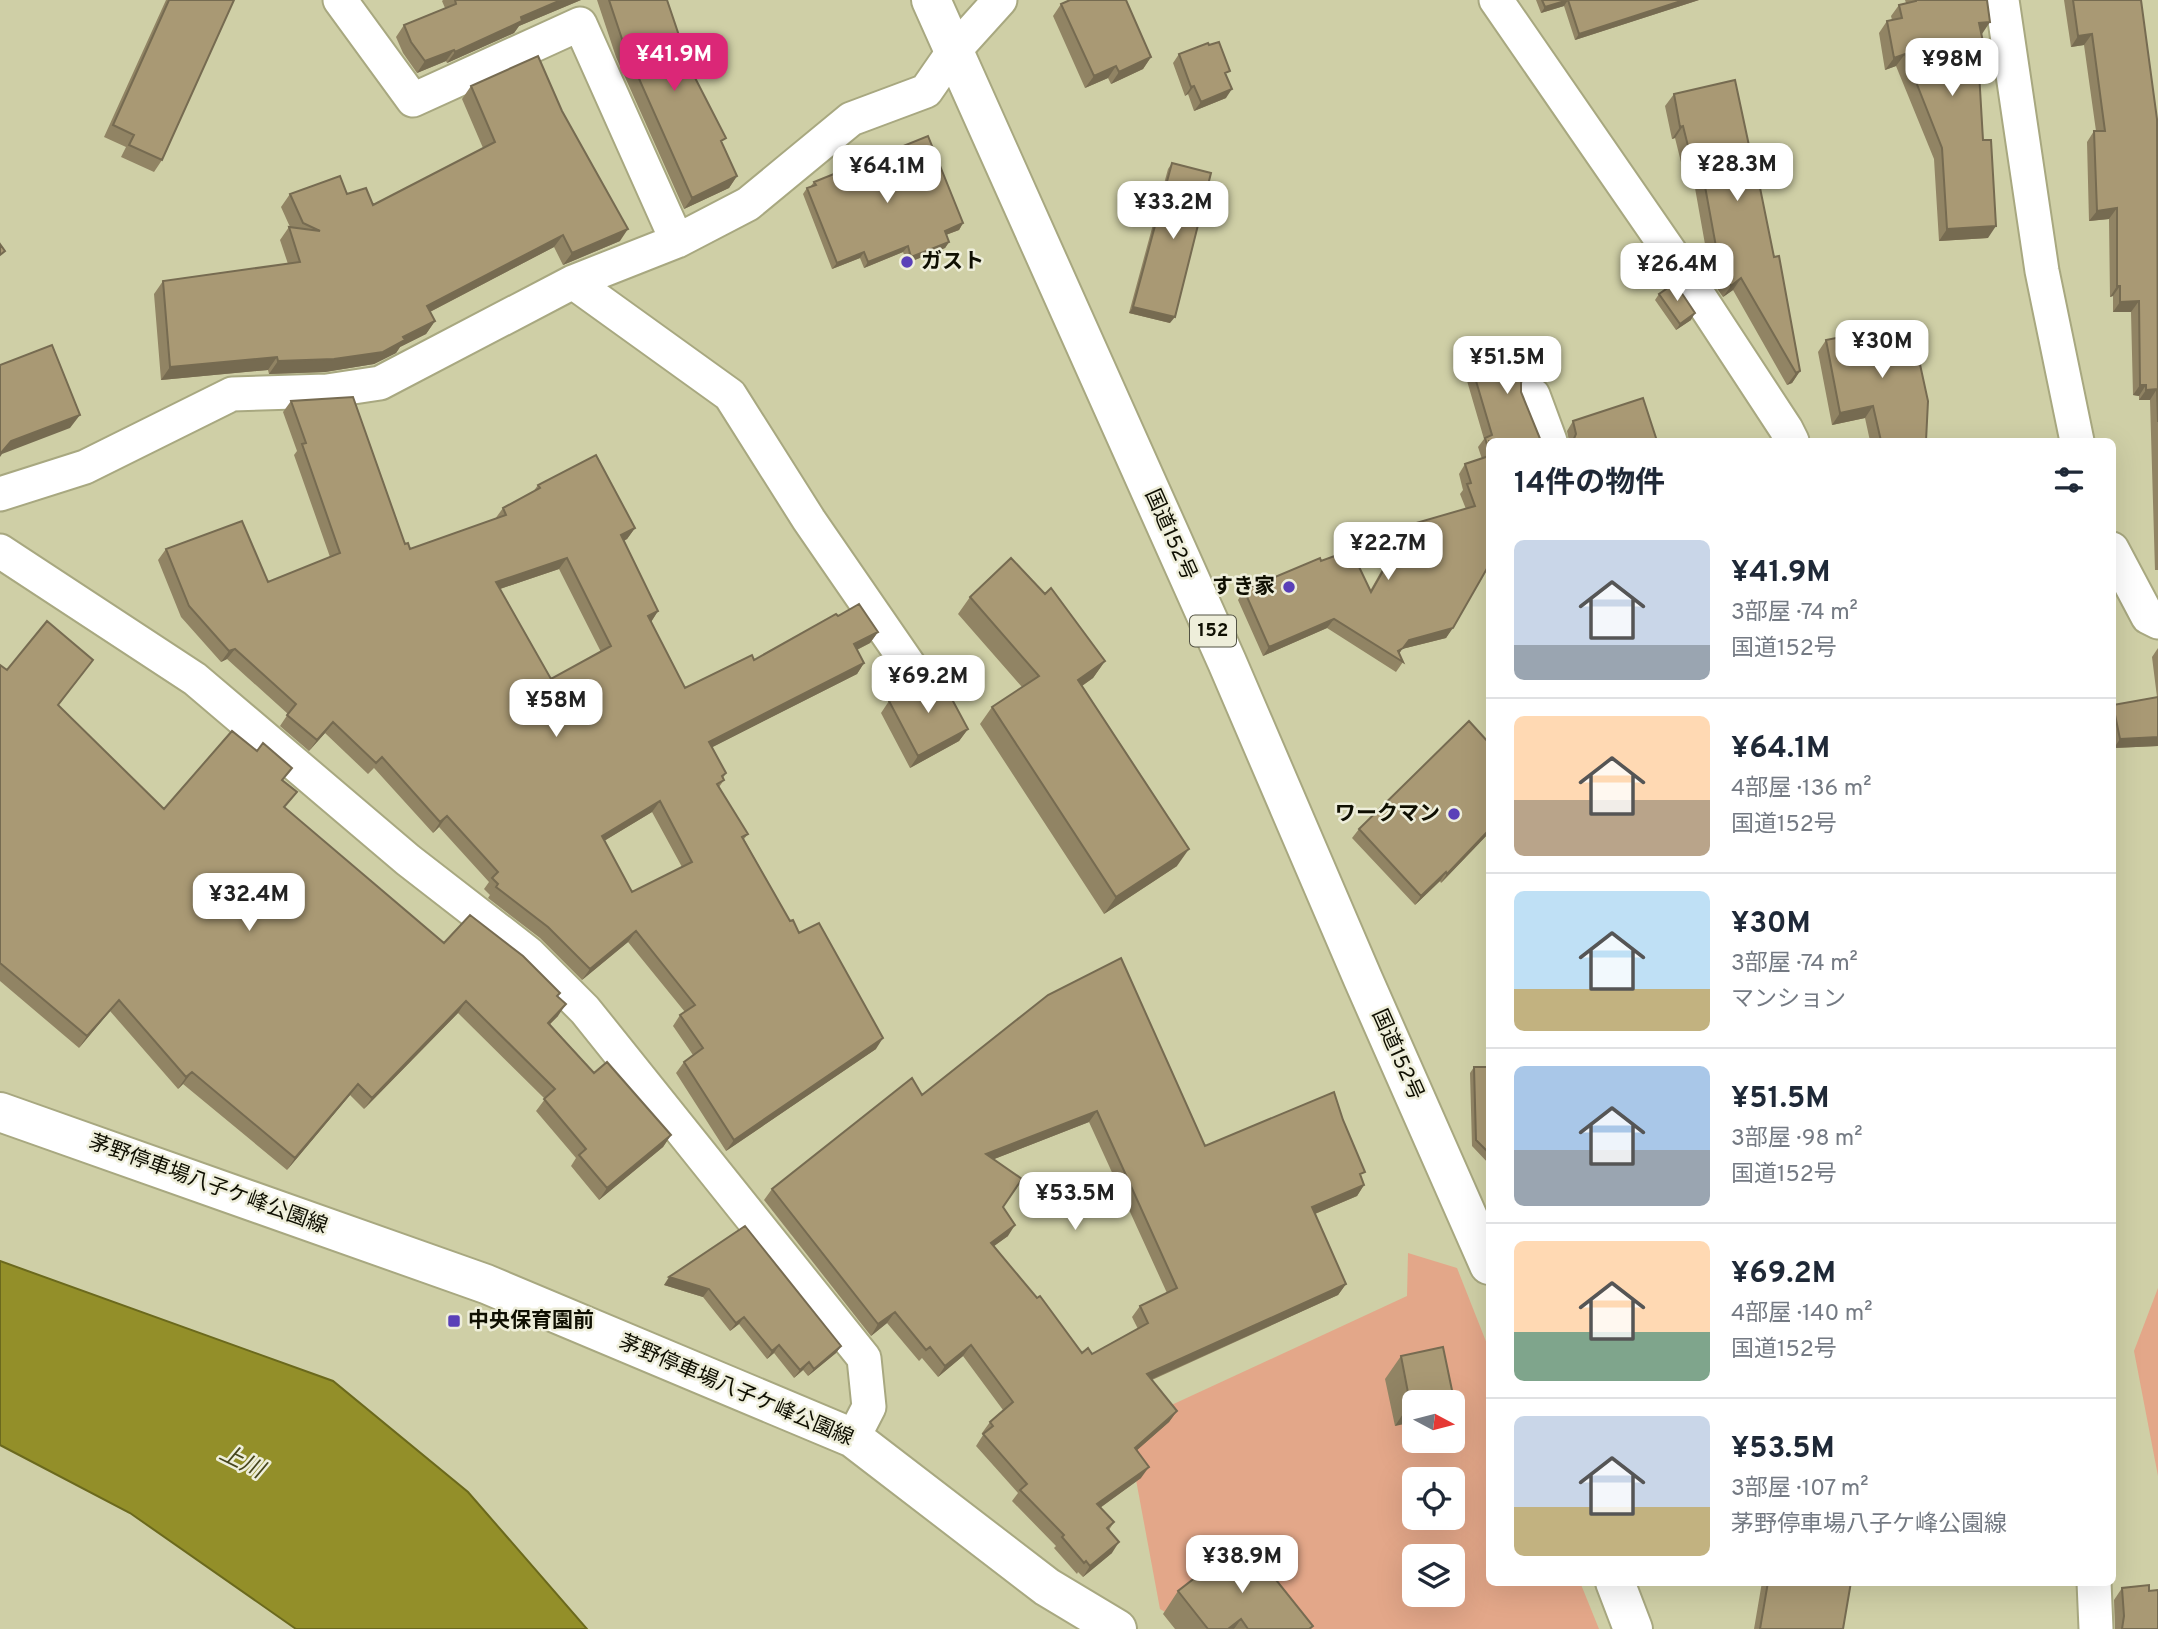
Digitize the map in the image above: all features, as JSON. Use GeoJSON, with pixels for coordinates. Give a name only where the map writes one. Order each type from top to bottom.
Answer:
{"type":"FeatureCollection","features":[{"type":"Feature","properties":{"kind":"main road","name":"国道152号"},"geometry":{"type":"LineString","coordinates":[[931,0],[1222,649],[1486,1258]]}},
{"type":"Feature","properties":{"kind":"main road","name":"茅野停車場八子ケ峰公園線"},"geometry":{"type":"LineString","coordinates":[[0,1112],[486,1284],[853,1438],[1047,1587],[1117,1629]]}},
{"type":"Feature","properties":{"kind":"main road"},"geometry":{"type":"LineString","coordinates":[[1617,1586],[1633,1629]]}},
{"type":"Feature","properties":{"kind":"street"},"geometry":{"type":"LineString","coordinates":[[340,0],[413,100],[580,24],[677,241]]}},
{"type":"Feature","properties":{"kind":"street"},"geometry":{"type":"LineString","coordinates":[[0,494],[85,467],[232,394],[327,391],[380,383],[573,282],[677,241],[748,204],[851,118],[926,91],[953,52],[1000,0]]}},
{"type":"Feature","properties":{"kind":"street"},"geometry":{"type":"LineString","coordinates":[[1496,0],[1672,255],[1790,438]]}},
{"type":"Feature","properties":{"kind":"street"},"geometry":{"type":"LineString","coordinates":[[2002,0],[2042,271],[2076,438]]}},
{"type":"Feature","properties":{"kind":"street"},"geometry":{"type":"LineString","coordinates":[[573,282],[730,395],[809,520],[913,671]]}},
{"type":"Feature","properties":{"kind":"street"},"geometry":{"type":"LineString","coordinates":[[1533,395],[1549,438]]}},
{"type":"Feature","properties":{"kind":"street"},"geometry":{"type":"LineString","coordinates":[[0,551],[195,679],[408,860],[528,953],[585,1010],[864,1357],[869,1407],[853,1438]]}},
{"type":"Feature","properties":{"kind":"street"},"geometry":{"type":"LineString","coordinates":[[2116,557],[2148,617],[2158,622]]}},
{"type":"Feature","properties":{"kind":"street"},"geometry":{"type":"LineString","coordinates":[[2094,1586],[2096,1629]]}},
{"type":"Feature","properties":{"kind":"shaded area"},"geometry":{"type":"Polygon","coordinates":[[[1408,1253],[1457,1268],[1486,1341],[1486,1586],[1582,1586],[1599,1629],[1193,1629],[1160,1609],[1126,1426],[1407,1296],[1408,1253]]]}},
{"type":"Feature","properties":{"kind":"shaded area"},"geometry":{"type":"Polygon","coordinates":[[[2158,1288],[2158,1476],[2134,1351],[2158,1288]]]}},
{"type":"Feature","properties":{"kind":"water","name":"上川"},"geometry":{"type":"Polygon","coordinates":[[[0,1261],[333,1381],[468,1492],[587,1629],[296,1629],[130,1513],[0,1445],[0,1261]]]}},
{"type":"Feature","properties":{"kind":"building"},"geometry":{"type":"Polygon","coordinates":[[[169,0],[234,0],[162,160],[129,145],[134,135],[113,125],[169,0]]]}},
{"type":"Feature","properties":{"kind":"building"},"geometry":{"type":"Polygon","coordinates":[[[455,0],[561,0],[521,17],[522,21],[455,52],[454,50],[425,61],[411,42],[404,25],[456,4],[455,0]]]}},
{"type":"Feature","properties":{"kind":"building"},"geometry":{"type":"Polygon","coordinates":[[[609,0],[667,0],[690,68],[726,138],[721,141],[737,176],[692,198],[624,45],[609,0]]]}},
{"type":"Feature","properties":{"kind":"building"},"geometry":{"type":"Polygon","coordinates":[[[1070,0],[1126,0],[1151,57],[1119,72],[1116,66],[1094,76],[1061,4],[1070,0]]]}},
{"type":"Feature","properties":{"kind":"building"},"geometry":{"type":"Polygon","coordinates":[[[1542,0],[1568,0],[1545,7],[1542,0]]]}},
{"type":"Feature","properties":{"kind":"building"},"geometry":{"type":"Polygon","coordinates":[[[1568,0],[1684,0],[1579,34],[1568,0]]]}},
{"type":"Feature","properties":{"kind":"building"},"geometry":{"type":"Polygon","coordinates":[[[1916,0],[1987,0],[1990,22],[1979,23],[1989,70],[1979,72],[1983,140],[1991,140],[1996,226],[1947,229],[1942,148],[1905,54],[1894,58],[1887,21],[1902,18],[1899,5],[1916,0]]]}},
{"type":"Feature","properties":{"kind":"building"},"geometry":{"type":"Polygon","coordinates":[[[2073,0],[2141,0],[2157,119],[2158,422],[2157,389],[2146,390],[2146,385],[2140,385],[2139,301],[2120,302],[2120,286],[2117,286],[2117,208],[2097,211],[2094,131],[2105,131],[2092,34],[2078,36],[2073,0]]]}},
{"type":"Feature","properties":{"kind":"building"},"geometry":{"type":"Polygon","coordinates":[[[1219,42],[1230,71],[1225,73],[1232,89],[1201,102],[1194,86],[1191,87],[1179,54],[1208,43],[1219,42]]]}},
{"type":"Feature","properties":{"kind":"building"},"geometry":{"type":"Polygon","coordinates":[[[538,56],[562,111],[628,229],[572,253],[563,235],[427,306],[435,321],[403,337],[405,340],[383,352],[334,359],[278,361],[277,357],[170,367],[163,281],[300,262],[289,227],[320,231],[303,223],[290,194],[340,176],[347,194],[366,188],[373,205],[495,142],[471,86],[538,56]]]}},
{"type":"Feature","properties":{"kind":"building"},"geometry":{"type":"Polygon","coordinates":[[[1735,80],[1774,257],[1779,256],[1800,371],[1796,373],[1741,278],[1731,286],[1712,256],[1717,252],[1698,148],[1689,150],[1683,126],[1680,127],[1674,94],[1735,80]]]}},
{"type":"Feature","properties":{"kind":"building"},"geometry":{"type":"Polygon","coordinates":[[[928,136],[963,223],[945,231],[949,242],[911,257],[908,246],[868,262],[864,252],[837,263],[807,188],[816,185],[814,182],[928,136]]]}},
{"type":"Feature","properties":{"kind":"building"},"geometry":{"type":"Polygon","coordinates":[[[1172,163],[1211,173],[1175,317],[1133,307],[1172,163]]]}},
{"type":"Feature","properties":{"kind":"building"},"geometry":{"type":"Polygon","coordinates":[[[1675,283],[1695,313],[1680,324],[1659,294],[1675,283]]]}},
{"type":"Feature","properties":{"kind":"building"},"geometry":{"type":"Polygon","coordinates":[[[1911,323],[1928,401],[1926,438],[1880,438],[1873,406],[1840,413],[1826,340],[1911,323]]]}},
{"type":"Feature","properties":{"kind":"building"},"geometry":{"type":"Polygon","coordinates":[[[52,345],[80,415],[11,441],[0,454],[0,365],[52,345]]]}},
{"type":"Feature","properties":{"kind":"building"},"geometry":{"type":"Polygon","coordinates":[[[1517,351],[1518,358],[1539,351],[1544,367],[1534,367],[1525,373],[1521,392],[1540,438],[1486,438],[1486,441],[1485,438],[1492,435],[1471,364],[1517,351]]]}},
{"type":"Feature","properties":{"kind":"building"},"geometry":{"type":"Polygon","coordinates":[[[353,397],[405,544],[408,543],[410,549],[506,515],[503,508],[540,488],[538,485],[596,455],[635,528],[621,535],[658,611],[648,616],[685,688],[752,655],[754,660],[859,604],[878,632],[854,644],[864,663],[709,742],[726,773],[722,776],[724,780],[717,784],[748,834],[742,837],[790,921],[793,920],[799,933],[819,923],[883,1038],[734,1140],[684,1062],[703,1048],[680,1015],[695,1005],[636,931],[590,969],[548,927],[496,887],[498,884],[492,878],[498,872],[447,816],[440,822],[382,757],[376,763],[333,722],[317,740],[287,715],[296,704],[235,649],[229,651],[189,606],[166,549],[242,521],[268,582],[340,553],[302,444],[306,443],[291,401],[353,397]],[[567,558],[496,582],[551,679],[611,646],[567,558]],[[660,801],[602,836],[632,892],[692,862],[660,801]]]}},
{"type":"Feature","properties":{"kind":"building"},"geometry":{"type":"Polygon","coordinates":[[[1643,398],[1656,438],[1574,438],[1573,421],[1643,398]]]}},
{"type":"Feature","properties":{"kind":"building"},"geometry":{"type":"Polygon","coordinates":[[[1486,457],[1486,570],[1453,628],[1409,640],[1398,651],[1403,662],[1334,619],[1269,647],[1244,590],[1320,558],[1321,561],[1351,550],[1371,592],[1409,525],[1475,506],[1467,484],[1471,483],[1465,464],[1486,457]]]}},
{"type":"Feature","properties":{"kind":"building"},"geometry":{"type":"Polygon","coordinates":[[[1011,558],[1045,594],[1051,588],[1105,661],[1078,680],[1189,849],[1116,897],[992,707],[1039,676],[970,597],[1011,558]]]}},
{"type":"Feature","properties":{"kind":"building"},"geometry":{"type":"Polygon","coordinates":[[[47,621],[93,660],[58,705],[164,809],[232,731],[257,751],[263,743],[292,768],[282,780],[297,792],[284,807],[444,943],[470,915],[523,956],[560,993],[557,996],[566,1004],[548,1023],[594,1073],[607,1062],[671,1135],[607,1188],[579,1155],[586,1149],[544,1099],[555,1089],[466,1001],[372,1098],[358,1084],[295,1158],[192,1072],[186,1077],[119,1000],[87,1036],[0,963],[0,665],[7,670],[47,621]]]}},
{"type":"Feature","properties":{"kind":"building"},"geometry":{"type":"Polygon","coordinates":[[[939,675],[968,729],[918,756],[889,701],[939,675]]]}},
{"type":"Feature","properties":{"kind":"building"},"geometry":{"type":"Polygon","coordinates":[[[2158,697],[2158,737],[2120,739],[2116,704],[2158,697]]]}},
{"type":"Feature","properties":{"kind":"building"},"geometry":{"type":"Polygon","coordinates":[[[1469,721],[1486,740],[1486,833],[1447,874],[1446,872],[1421,896],[1359,829],[1469,721]]]}},
{"type":"Feature","properties":{"kind":"building"},"geometry":{"type":"Polygon","coordinates":[[[1121,958],[1205,1146],[1334,1092],[1365,1172],[1360,1174],[1364,1185],[1312,1207],[1346,1284],[1147,1374],[1177,1411],[1135,1448],[1149,1467],[1097,1504],[1114,1522],[1107,1528],[1119,1542],[1090,1566],[1086,1561],[1084,1563],[1062,1537],[1064,1535],[1020,1490],[1027,1484],[983,1434],[993,1426],[990,1422],[1013,1402],[971,1345],[945,1366],[930,1347],[926,1350],[895,1312],[878,1324],[772,1189],[912,1078],[922,1095],[1048,995],[1121,958]],[[1097,1111],[986,1154],[1022,1179],[1003,1207],[1015,1225],[991,1243],[1037,1298],[1040,1296],[1082,1353],[1088,1348],[1092,1354],[1148,1323],[1140,1306],[1177,1288],[1097,1111]]]}},
{"type":"Feature","properties":{"kind":"building"},"geometry":{"type":"Polygon","coordinates":[[[1474,1067],[1486,1067],[1486,1150],[1476,1140],[1474,1067]]]}},
{"type":"Feature","properties":{"kind":"building"},"geometry":{"type":"Polygon","coordinates":[[[745,1226],[841,1346],[814,1369],[809,1362],[800,1370],[779,1345],[772,1351],[744,1317],[736,1323],[709,1289],[669,1277],[745,1226]]]}},
{"type":"Feature","properties":{"kind":"building"},"geometry":{"type":"Polygon","coordinates":[[[1443,1347],[1452,1390],[1408,1390],[1401,1356],[1443,1347]]]}},
{"type":"Feature","properties":{"kind":"building"},"geometry":{"type":"Polygon","coordinates":[[[1244,1540],[1313,1626],[1309,1629],[1248,1629],[1241,1619],[1228,1629],[1208,1629],[1178,1591],[1244,1540]]]}},
{"type":"Feature","properties":{"kind":"building"},"geometry":{"type":"Polygon","coordinates":[[[2149,1585],[2149,1591],[2158,1590],[2158,1629],[2122,1629],[2122,1588],[2149,1585]]]}},
{"type":"Feature","properties":{"kind":"building"},"geometry":{"type":"Polygon","coordinates":[[[1767,1586],[1850,1586],[1843,1629],[1760,1629],[1767,1586]]]}},
{"type":"Feature","properties":{"kind":"place","name":"ガスト"},"geometry":{"type":"Point","coordinates":[907,262]}},
{"type":"Feature","properties":{"kind":"place","name":"すき家"},"geometry":{"type":"Point","coordinates":[1289,587]}},
{"type":"Feature","properties":{"kind":"place","name":"ワークマン"},"geometry":{"type":"Point","coordinates":[1454,814]}},
{"type":"Feature","properties":{"kind":"place","name":"中央保育園前"},"geometry":{"type":"Point","coordinates":[454,1321]}}]}
